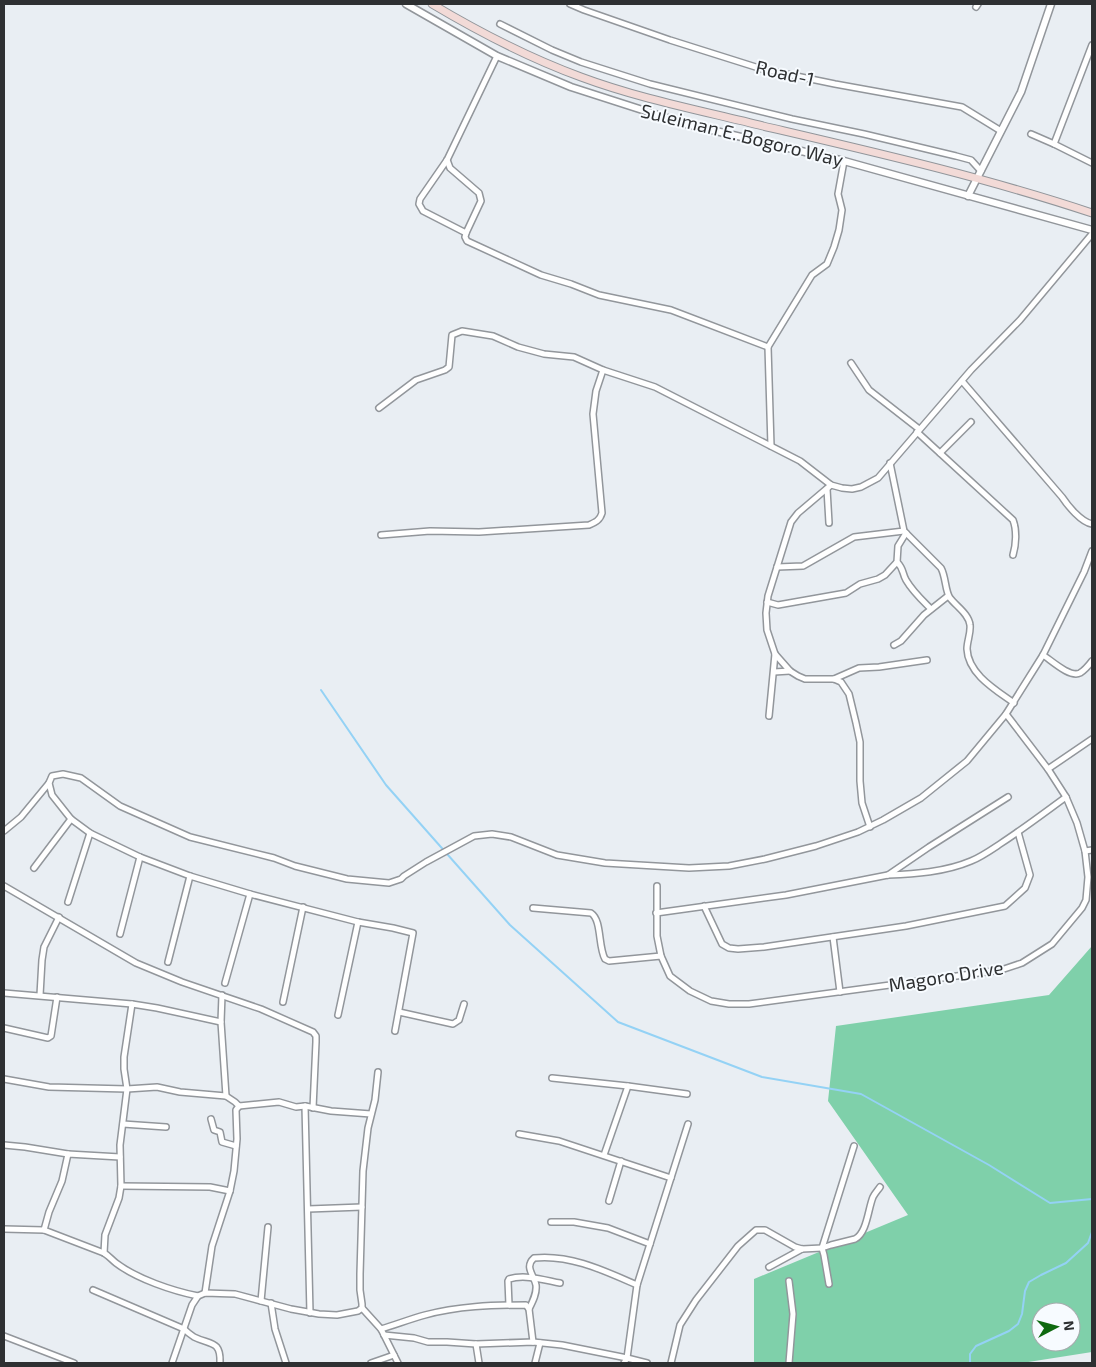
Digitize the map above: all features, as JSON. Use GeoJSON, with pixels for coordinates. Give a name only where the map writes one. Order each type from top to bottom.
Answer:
{"type":"FeatureCollection","features":[{"type":"Feature","properties":{"kind":"main road","name":"Suleiman E. Bogoro Way"},"geometry":{"type":"LineString","coordinates":[[432,4],[533,58],[610,87],[977,178],[1092,213]]}},
{"type":"Feature","properties":{"kind":"street","name":"Suleiman E. Bogoro Way"},"geometry":{"type":"LineString","coordinates":[[406,4],[497,56],[571,87],[686,124],[844,161],[1092,230]]}},
{"type":"Feature","properties":{"kind":"street","name":"Road-1"},"geometry":{"type":"LineString","coordinates":[[570,4],[661,37],[762,70],[962,107],[1001,131]]}},
{"type":"Feature","properties":{"kind":"street"},"geometry":{"type":"LineString","coordinates":[[968,196],[1026,81],[1051,4]]}},
{"type":"Feature","properties":{"kind":"street"},"geometry":{"type":"LineString","coordinates":[[500,24],[581,62],[650,84],[792,119],[956,156],[971,160],[981,171]]}},
{"type":"Feature","properties":{"kind":"street"},"geometry":{"type":"LineString","coordinates":[[1054,144],[1092,45]]}},
{"type":"Feature","properties":{"kind":"street"},"geometry":{"type":"LineString","coordinates":[[466,233],[423,211],[420,209],[419,204],[420,199],[447,160],[497,56]]}},
{"type":"Feature","properties":{"kind":"street"},"geometry":{"type":"LineString","coordinates":[[1031,134],[1092,163]]}},
{"type":"Feature","properties":{"kind":"street"},"geometry":{"type":"LineString","coordinates":[[447,160],[450,168],[479,193],[480,196],[481,201],[466,233],[467,241],[540,275],[599,295],[671,310],[768,347]]}},
{"type":"Feature","properties":{"kind":"street"},"geometry":{"type":"LineString","coordinates":[[772,446],[768,347],[812,275],[827,264],[834,247],[842,210],[838,194],[844,161]]}},
{"type":"Feature","properties":{"kind":"street"},"geometry":{"type":"LineString","coordinates":[[442,169],[450,168]]}},
{"type":"Feature","properties":{"kind":"street"},"geometry":{"type":"LineString","coordinates":[[380,408],[416,380],[449,367],[452,335],[462,331],[493,336],[518,347],[544,354],[574,357],[603,370],[655,387],[804,463],[829,487],[861,487],[878,478],[983,357],[1020,320],[1092,234]]}},
{"type":"Feature","properties":{"kind":"street"},"geometry":{"type":"LineString","coordinates":[[851,363],[869,390],[918,430],[940,454],[1013,520],[1016,531],[1012,556]]}},
{"type":"Feature","properties":{"kind":"street"},"geometry":{"type":"LineString","coordinates":[[381,535],[430,531],[479,532],[589,525],[598,521],[601,518],[602,512],[593,414],[596,391],[603,370]]}},
{"type":"Feature","properties":{"kind":"street"},"geometry":{"type":"LineString","coordinates":[[962,381],[1068,506],[1086,522],[1092,524]]}},
{"type":"Feature","properties":{"kind":"street"},"geometry":{"type":"LineString","coordinates":[[940,454],[971,422]]}},
{"type":"Feature","properties":{"kind":"street"},"geometry":{"type":"LineString","coordinates":[[890,463],[905,532],[941,568],[944,573],[948,596],[968,618],[970,624],[967,648],[969,659],[979,676],[1014,703]]}},
{"type":"Feature","properties":{"kind":"street"},"geometry":{"type":"LineString","coordinates":[[829,487],[829,523]]}},
{"type":"Feature","properties":{"kind":"street"},"geometry":{"type":"LineString","coordinates":[[769,716],[775,654],[767,630],[767,602],[791,522],[794,517],[829,487]]}},
{"type":"Feature","properties":{"kind":"street"},"geometry":{"type":"LineString","coordinates":[[767,602],[778,605],[846,593],[860,584],[881,578],[897,562],[898,546],[905,532]]}},
{"type":"Feature","properties":{"kind":"street"},"geometry":{"type":"LineString","coordinates":[[777,567],[803,566],[854,537],[905,532]]}},
{"type":"Feature","properties":{"kind":"street"},"geometry":{"type":"LineString","coordinates":[[4,831],[21,817],[50,783],[52,776],[63,774],[81,778],[120,806],[190,837],[348,879],[389,883],[401,879],[426,862],[474,836],[492,834],[512,837],[557,855],[605,863],[664,867],[729,866],[816,846],[870,827],[921,798],[967,761],[1014,703],[1043,655],[1084,572],[1092,551]]}},
{"type":"Feature","properties":{"kind":"street"},"geometry":{"type":"LineString","coordinates":[[897,562],[915,594],[931,609]]}},
{"type":"Feature","properties":{"kind":"street"},"geometry":{"type":"LineString","coordinates":[[894,645],[901,641],[931,609],[948,596]]}},
{"type":"Feature","properties":{"kind":"street"},"geometry":{"type":"LineString","coordinates":[[775,654],[790,671],[806,679],[834,679],[841,682],[849,694],[860,742],[862,803],[870,827]]}},
{"type":"Feature","properties":{"kind":"street"},"geometry":{"type":"LineString","coordinates":[[1043,655],[1073,674],[1081,672],[1092,661]]}},
{"type":"Feature","properties":{"kind":"street"},"geometry":{"type":"LineString","coordinates":[[834,679],[859,668],[927,660]]}},
{"type":"Feature","properties":{"kind":"street"},"geometry":{"type":"LineString","coordinates":[[774,672],[790,671]]}},
{"type":"Feature","properties":{"kind":"street","name":"Magoro Drive"},"geometry":{"type":"LineString","coordinates":[[657,886],[657,936],[661,956],[670,976],[690,991],[711,1001],[729,1004],[749,1004],[1001,970],[1022,963],[1052,944],[1082,908],[1086,900],[1088,877],[1085,850],[1066,797],[1048,769],[1006,714]]}},
{"type":"Feature","properties":{"kind":"street"},"geometry":{"type":"LineString","coordinates":[[1048,769],[1092,739]]}},
{"type":"Feature","properties":{"kind":"street"},"geometry":{"type":"LineString","coordinates":[[50,783],[52,795],[71,819],[90,833],[140,857],[190,876],[250,894],[358,922],[413,933],[395,1031]]}},
{"type":"Feature","properties":{"kind":"street"},"geometry":{"type":"LineString","coordinates":[[888,875],[1008,797]]}},
{"type":"Feature","properties":{"kind":"street"},"geometry":{"type":"LineString","coordinates":[[656,913],[786,895],[888,875],[945,869],[981,856],[1066,797]]}},
{"type":"Feature","properties":{"kind":"street"},"geometry":{"type":"LineString","coordinates":[[34,868],[71,819]]}},
{"type":"Feature","properties":{"kind":"street"},"geometry":{"type":"LineString","coordinates":[[704,906],[722,944],[729,948],[738,949],[764,947],[906,926],[1005,906],[1025,888],[1030,876],[1018,832]]}},
{"type":"Feature","properties":{"kind":"street"},"geometry":{"type":"LineString","coordinates":[[68,902],[90,833]]}},
{"type":"Feature","properties":{"kind":"street"},"geometry":{"type":"LineString","coordinates":[[1085,850],[1092,850]]}},
{"type":"Feature","properties":{"kind":"street"},"geometry":{"type":"LineString","coordinates":[[120,934],[140,857]]}},
{"type":"Feature","properties":{"kind":"street"},"geometry":{"type":"LineString","coordinates":[[168,962],[190,876]]}},
{"type":"Feature","properties":{"kind":"street"},"geometry":{"type":"LineString","coordinates":[[4,886],[136,963],[182,982],[262,1009],[313,1032],[316,1036],[313,1108]]}},
{"type":"Feature","properties":{"kind":"street"},"geometry":{"type":"LineString","coordinates":[[225,982],[250,894]]}},
{"type":"Feature","properties":{"kind":"street"},"geometry":{"type":"LineString","coordinates":[[283,1002],[303,908]]}},
{"type":"Feature","properties":{"kind":"street"},"geometry":{"type":"LineString","coordinates":[[533,908],[591,913],[595,916],[597,922],[602,954],[605,960],[661,956]]}},
{"type":"Feature","properties":{"kind":"street"},"geometry":{"type":"LineString","coordinates":[[40,995],[44,947],[59,917]]}},
{"type":"Feature","properties":{"kind":"street"},"geometry":{"type":"LineString","coordinates":[[338,1015],[358,922]]}},
{"type":"Feature","properties":{"kind":"street"},"geometry":{"type":"LineString","coordinates":[[833,937],[840,992]]}},
{"type":"Feature","properties":{"kind":"street"},"geometry":{"type":"LineString","coordinates":[[4,993],[132,1004],[221,1022]]}},
{"type":"Feature","properties":{"kind":"street"},"geometry":{"type":"LineString","coordinates":[[222,995],[221,1022],[226,1096]]}},
{"type":"Feature","properties":{"kind":"street"},"geometry":{"type":"LineString","coordinates":[[4,1028],[48,1038],[51,1036],[57,997]]}},
{"type":"Feature","properties":{"kind":"street"},"geometry":{"type":"LineString","coordinates":[[104,1253],[105,1235],[119,1198],[121,1186],[120,1157],[127,1089],[124,1057],[132,1004]]}},
{"type":"Feature","properties":{"kind":"street"},"geometry":{"type":"LineString","coordinates":[[399,1012],[452,1024],[459,1020],[464,1004]]}},
{"type":"Feature","properties":{"kind":"street"},"geometry":{"type":"LineString","coordinates":[[378,1072],[375,1100],[366,1141],[360,1282],[362,1308],[384,1335],[398,1363]]}},
{"type":"Feature","properties":{"kind":"street"},"geometry":{"type":"LineString","coordinates":[[552,1078],[687,1094]]}},
{"type":"Feature","properties":{"kind":"street"},"geometry":{"type":"LineString","coordinates":[[4,1079],[49,1087],[127,1089],[157,1087],[180,1092],[226,1096],[239,1106]]}},
{"type":"Feature","properties":{"kind":"street"},"geometry":{"type":"LineString","coordinates":[[604,1155],[628,1086]]}},
{"type":"Feature","properties":{"kind":"street"},"geometry":{"type":"LineString","coordinates":[[239,1106],[276,1102],[296,1107],[305,1106],[331,1111],[372,1114]]}},
{"type":"Feature","properties":{"kind":"street"},"geometry":{"type":"LineString","coordinates":[[205,1293],[212,1246],[230,1191],[234,1171],[236,1110],[239,1106]]}},
{"type":"Feature","properties":{"kind":"street"},"geometry":{"type":"LineString","coordinates":[[305,1106],[310,1313]]}},
{"type":"Feature","properties":{"kind":"street"},"geometry":{"type":"LineString","coordinates":[[211,1119],[214,1130],[220,1132],[222,1142],[236,1146]]}},
{"type":"Feature","properties":{"kind":"street"},"geometry":{"type":"LineString","coordinates":[[123,1124],[166,1128]]}},
{"type":"Feature","properties":{"kind":"street"},"geometry":{"type":"LineString","coordinates":[[626,1360],[637,1286],[688,1124]]}},
{"type":"Feature","properties":{"kind":"street"},"geometry":{"type":"LineString","coordinates":[[519,1134],[558,1141],[671,1178]]}},
{"type":"Feature","properties":{"kind":"street"},"geometry":{"type":"LineString","coordinates":[[4,1146],[25,1147],[68,1154],[120,1157]]}},
{"type":"Feature","properties":{"kind":"street"},"geometry":{"type":"LineString","coordinates":[[829,1284],[822,1248],[854,1146]]}},
{"type":"Feature","properties":{"kind":"street"},"geometry":{"type":"LineString","coordinates":[[44,1230],[48,1212],[62,1181],[68,1154]]}},
{"type":"Feature","properties":{"kind":"street"},"geometry":{"type":"LineString","coordinates":[[608,1201],[621,1161]]}},
{"type":"Feature","properties":{"kind":"street"},"geometry":{"type":"LineString","coordinates":[[121,1186],[210,1187],[230,1191]]}},
{"type":"Feature","properties":{"kind":"street"},"geometry":{"type":"LineString","coordinates":[[671,1363],[680,1325],[696,1300],[738,1246],[756,1230],[762,1229],[802,1249],[822,1248],[859,1237],[873,1198],[880,1187]]}},
{"type":"Feature","properties":{"kind":"street"},"geometry":{"type":"LineString","coordinates":[[308,1209],[362,1207]]}},
{"type":"Feature","properties":{"kind":"street"},"geometry":{"type":"LineString","coordinates":[[551,1222],[574,1222],[608,1228],[650,1244]]}},
{"type":"Feature","properties":{"kind":"street"},"geometry":{"type":"LineString","coordinates":[[261,1301],[268,1227]]}},
{"type":"Feature","properties":{"kind":"street"},"geometry":{"type":"LineString","coordinates":[[4,1229],[44,1230],[104,1253],[110,1256],[115,1263],[144,1279],[180,1293],[198,1296],[205,1293],[235,1294],[310,1313],[336,1315],[358,1311],[362,1308]]}},
{"type":"Feature","properties":{"kind":"street"},"geometry":{"type":"LineString","coordinates":[[769,1267],[802,1249]]}},
{"type":"Feature","properties":{"kind":"street"},"geometry":{"type":"LineString","coordinates":[[533,1342],[529,1309],[536,1292],[530,1269],[530,1264],[534,1258],[574,1262],[601,1269],[637,1286]]}},
{"type":"Feature","properties":{"kind":"street"},"geometry":{"type":"LineString","coordinates":[[509,1305],[509,1279],[533,1278],[560,1283]]}},
{"type":"Feature","properties":{"kind":"street"},"geometry":{"type":"LineString","coordinates":[[789,1281],[793,1314],[789,1363]]}},
{"type":"Feature","properties":{"kind":"street"},"geometry":{"type":"LineString","coordinates":[[93,1290],[184,1330],[194,1337],[211,1342],[220,1354],[220,1363]]}},
{"type":"Feature","properties":{"kind":"street"},"geometry":{"type":"LineString","coordinates":[[172,1363],[192,1305],[198,1296]]}},
{"type":"Feature","properties":{"kind":"street"},"geometry":{"type":"LineString","coordinates":[[270,1303],[275,1328],[286,1363]]}},
{"type":"Feature","properties":{"kind":"street"},"geometry":{"type":"LineString","coordinates":[[380,1329],[424,1315],[480,1306],[526,1305],[529,1309]]}},
{"type":"Feature","properties":{"kind":"street"},"geometry":{"type":"LineString","coordinates":[[384,1335],[414,1338],[428,1342],[476,1344],[533,1342],[573,1346],[626,1360],[647,1363]]}},
{"type":"Feature","properties":{"kind":"street"},"geometry":{"type":"LineString","coordinates":[[4,1336],[74,1363]]}},
{"type":"Feature","properties":{"kind":"street"},"geometry":{"type":"LineString","coordinates":[[535,1363],[540,1343]]}},
{"type":"Feature","properties":{"kind":"street"},"geometry":{"type":"LineString","coordinates":[[476,1344],[479,1363]]}},
{"type":"Feature","properties":{"kind":"street"},"geometry":{"type":"LineString","coordinates":[[371,1363],[394,1355]]}},
{"type":"Feature","properties":{"kind":"green space"},"geometry":{"type":"Polygon","coordinates":[[[1092,946],[1092,1352],[1022,1363],[754,1363],[754,1279],[908,1215],[828,1101],[836,1026],[1049,995],[1092,946]]]}},
{"type":"Feature","properties":{"kind":"waterway"},"geometry":{"type":"LineString","coordinates":[[321,690],[386,785],[510,925],[618,1022],[762,1077],[861,1094],[989,1165],[1050,1203],[1092,1199]]}},
{"type":"Feature","properties":{"kind":"waterway"},"geometry":{"type":"LineString","coordinates":[[970,1363],[970,1354],[976,1346],[1009,1331],[1018,1324],[1022,1314],[1025,1291],[1029,1282],[1066,1263],[1088,1243],[1092,1232]]}}]}
